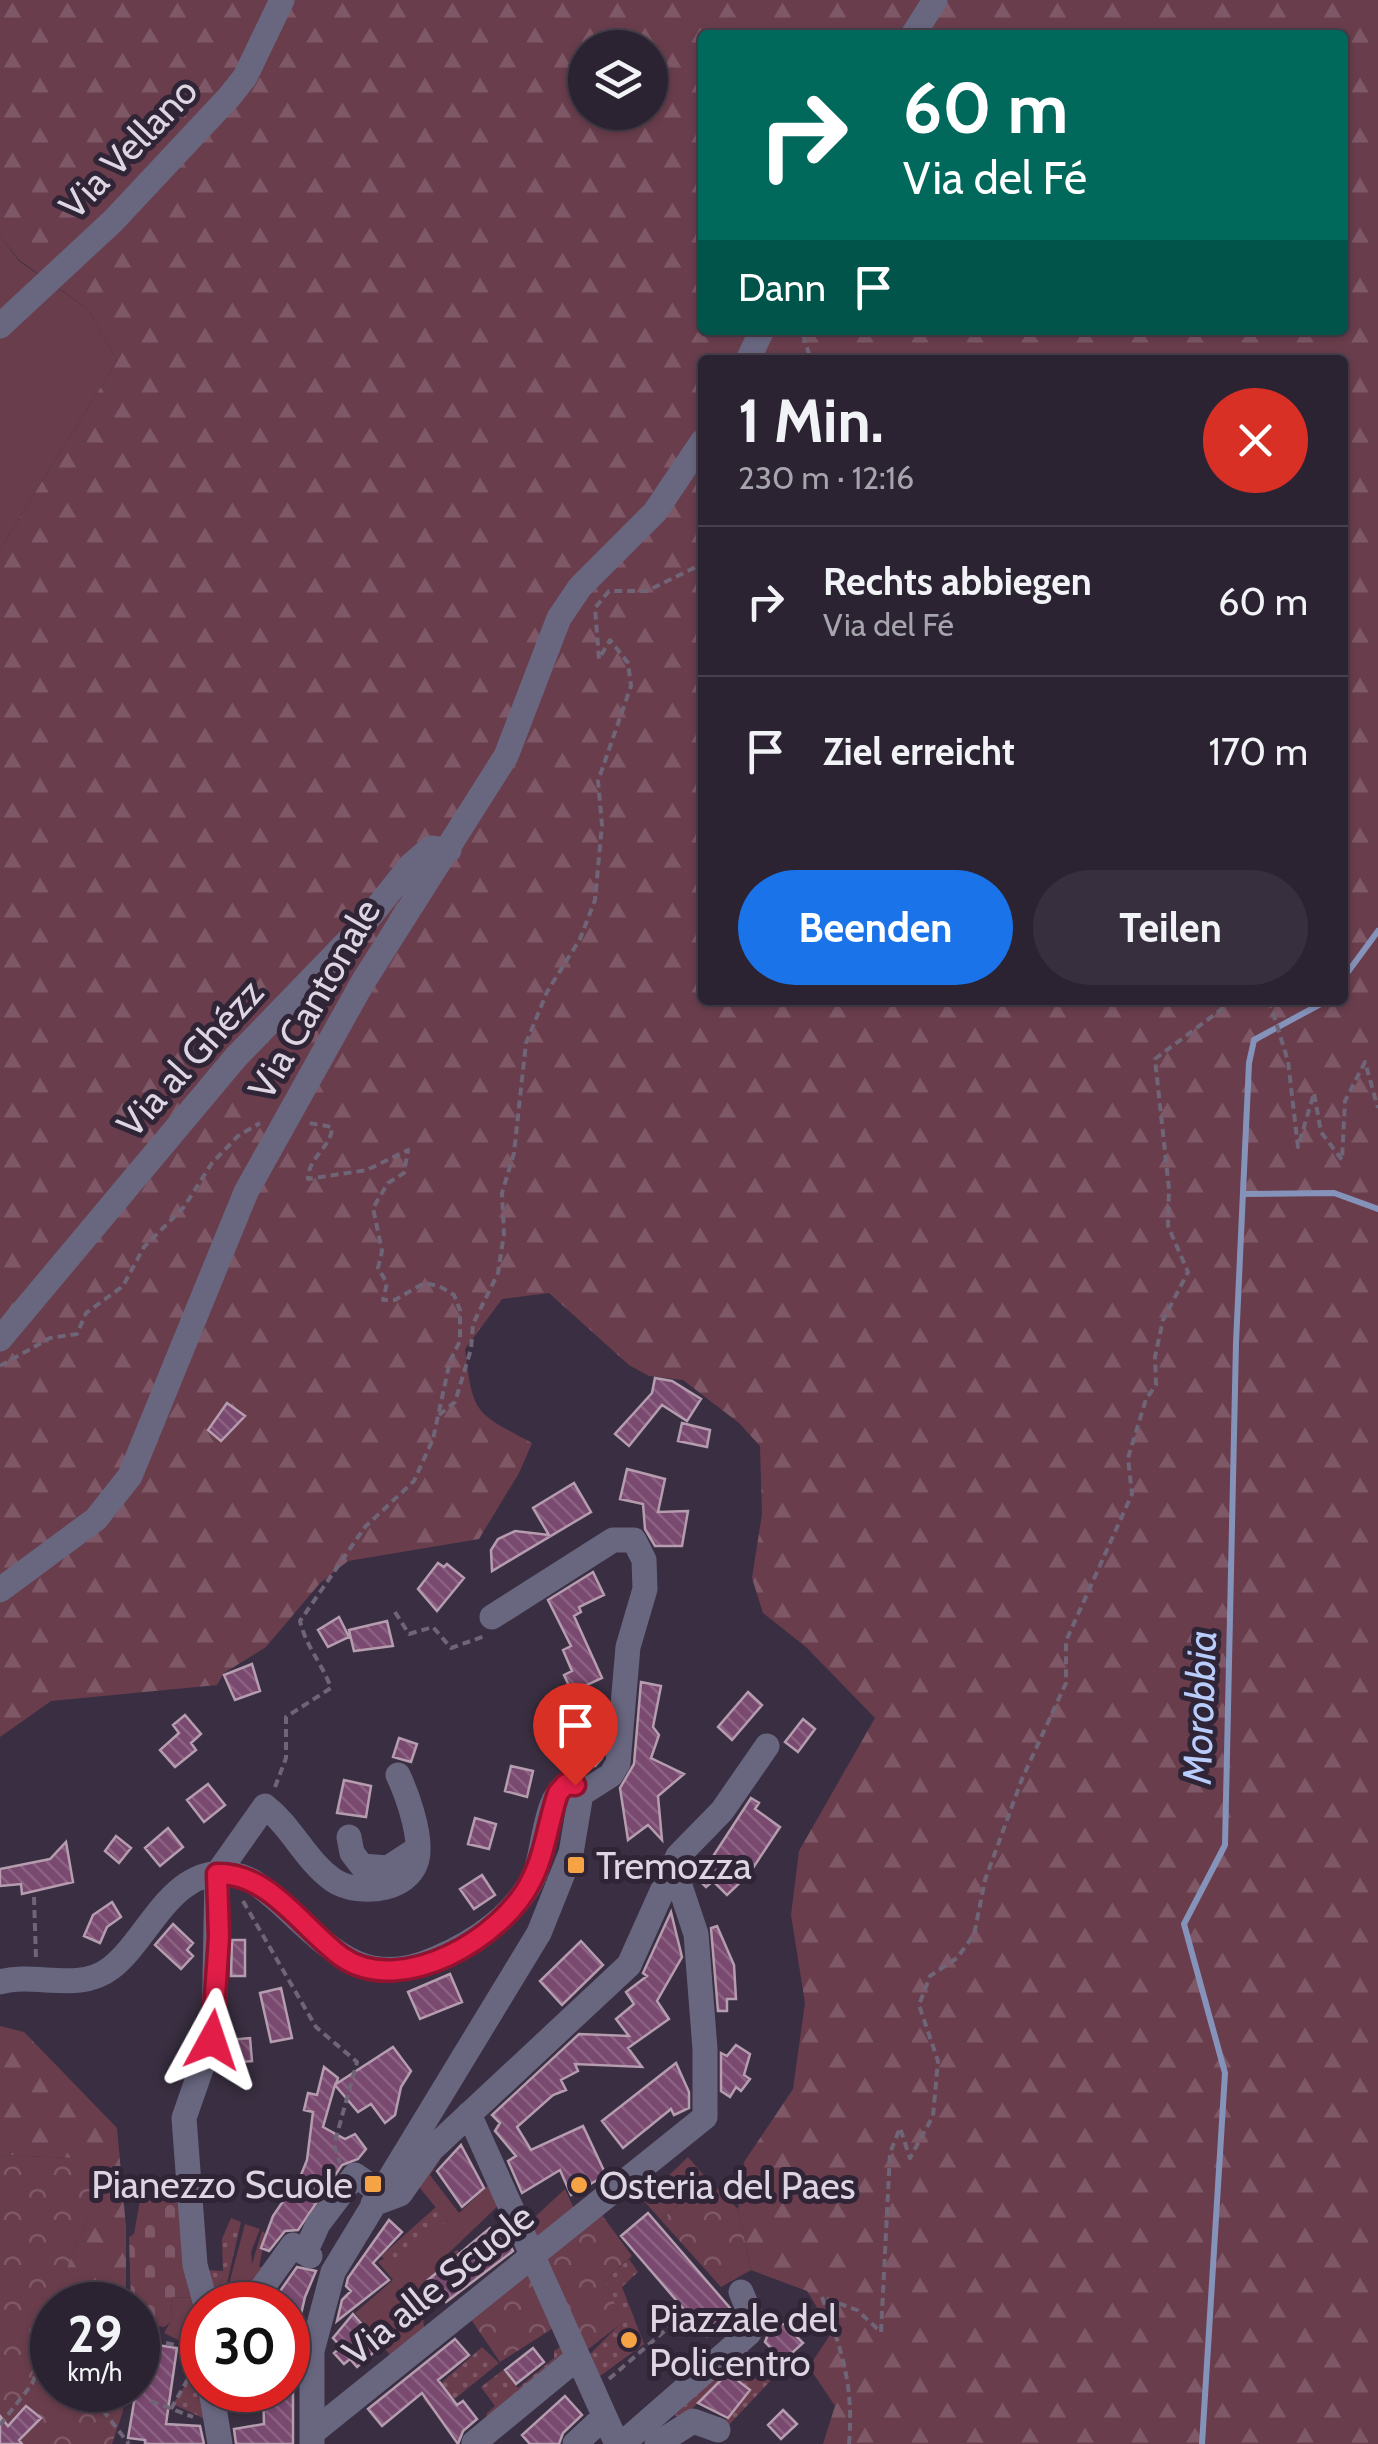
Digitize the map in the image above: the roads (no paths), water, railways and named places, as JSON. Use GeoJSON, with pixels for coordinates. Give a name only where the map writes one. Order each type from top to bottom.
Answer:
{"type":"FeatureCollection","features":[{"type":"Feature","properties":{"kind":"street","name":"Via Vellano"},"geometry":{"type":"LineString","coordinates":[[0,326],[113,221],[230,96],[245,76],[282,0]]}},
{"type":"Feature","properties":{"kind":"street"},"geometry":{"type":"LineString","coordinates":[[917,30],[935,0]]}},
{"type":"Feature","properties":{"kind":"street","name":"Via Cantonale"},"geometry":{"type":"LineString","coordinates":[[0,1590],[96,1519],[130,1476],[224,1239],[363,982],[506,756],[552,635],[570,600],[654,512],[698,448]]}},
{"type":"Feature","properties":{"kind":"street","name":"Via al Ghézz"},"geometry":{"type":"LineString","coordinates":[[0,1339],[236,1057],[359,930],[410,865],[431,848],[449,850]]}},
{"type":"Feature","properties":{"kind":"street"},"geometry":{"type":"LineString","coordinates":[[492,1617],[613,1540],[634,1540],[642,1552],[644,1589],[628,1647],[618,1762],[611,1775],[581,1794]]}},
{"type":"Feature","properties":{"kind":"street"},"geometry":{"type":"LineString","coordinates":[[376,2198],[400,2194],[431,2150],[629,1964],[649,1929],[678,1856],[722,1811],[767,1746]]}},
{"type":"Feature","properties":{"kind":"street"},"geometry":{"type":"LineString","coordinates":[[200,2282],[182,2140],[186,2109],[214,2032],[228,1875],[265,1806],[283,1820],[325,1873],[348,1888],[364,1891],[392,1885],[412,1870],[418,1846],[398,1775]]}},
{"type":"Feature","properties":{"kind":"street"},"geometry":{"type":"LineString","coordinates":[[0,1982],[76,1981],[108,1970],[176,1893],[228,1875],[263,1888],[355,1964],[382,1972],[410,1968],[464,1944],[515,1905],[536,1870],[558,1793],[572,1783],[581,1794],[580,1816],[567,1865],[539,1933],[333,2272],[312,2350],[312,2439]]}},
{"type":"Feature","properties":{"kind":"street"},"geometry":{"type":"LineString","coordinates":[[349,1836],[357,1862],[379,1870],[398,1863],[418,1846]]}},
{"type":"Feature","properties":{"kind":"street","name":"Via alle Scuole"},"geometry":{"type":"LineString","coordinates":[[312,2439],[531,2255],[704,2117],[705,2049],[696,1934],[680,1883],[667,1877]]}},
{"type":"Feature","properties":{"kind":"street"},"geometry":{"type":"LineString","coordinates":[[468,2114],[577,2358],[620,2444],[749,2332],[754,2323],[741,2292]]}},
{"type":"Feature","properties":{"kind":"street"},"geometry":{"type":"LineString","coordinates":[[306,2253],[318,2224],[355,2176],[376,2198]]}},
{"type":"Feature","properties":{"kind":"street"},"geometry":{"type":"LineString","coordinates":[[266,2282],[293,2245],[333,2272]]}},
{"type":"Feature","properties":{"kind":"street"},"geometry":{"type":"LineString","coordinates":[[474,2443],[577,2358]]}},
{"type":"Feature","properties":{"kind":"street"},"geometry":{"type":"LineString","coordinates":[[215,2412],[220,2444]]}},
{"type":"Feature","properties":{"kind":"street"},"geometry":{"type":"LineString","coordinates":[[575,2444],[604,2416]]}},
{"type":"Feature","properties":{"kind":"street"},"geometry":{"type":"LineString","coordinates":[[657,2444],[693,2421],[718,2430]]}},
{"type":"Feature","properties":{"kind":"waterway","name":"Morobbia"},"geometry":{"type":"LineString","coordinates":[[1348,972],[1378,931]]}},
{"type":"Feature","properties":{"kind":"waterway","name":"Morobbia"},"geometry":{"type":"LineString","coordinates":[[1202,2444],[1225,2073],[1184,1924],[1225,1845],[1236,1343],[1249,1063],[1254,1040],[1319,1005]]}},
{"type":"Feature","properties":{"kind":"waterway"},"geometry":{"type":"LineString","coordinates":[[1243,1194],[1334,1193],[1378,1209]]}},
{"type":"Feature","properties":{"kind":"place","name":"Tremozza"},"geometry":{"type":"Point","coordinates":[576,1865]}},
{"type":"Feature","properties":{"kind":"place","name":"Pianezzo Scuole"},"geometry":{"type":"Point","coordinates":[373,2184]}},
{"type":"Feature","properties":{"kind":"place","name":"Osteria del Paes"},"geometry":{"type":"Point","coordinates":[579,2185]}},
{"type":"Feature","properties":{"kind":"place","name":"Piazzale del Policentro"},"geometry":{"type":"Point","coordinates":[629,2340]}}]}
